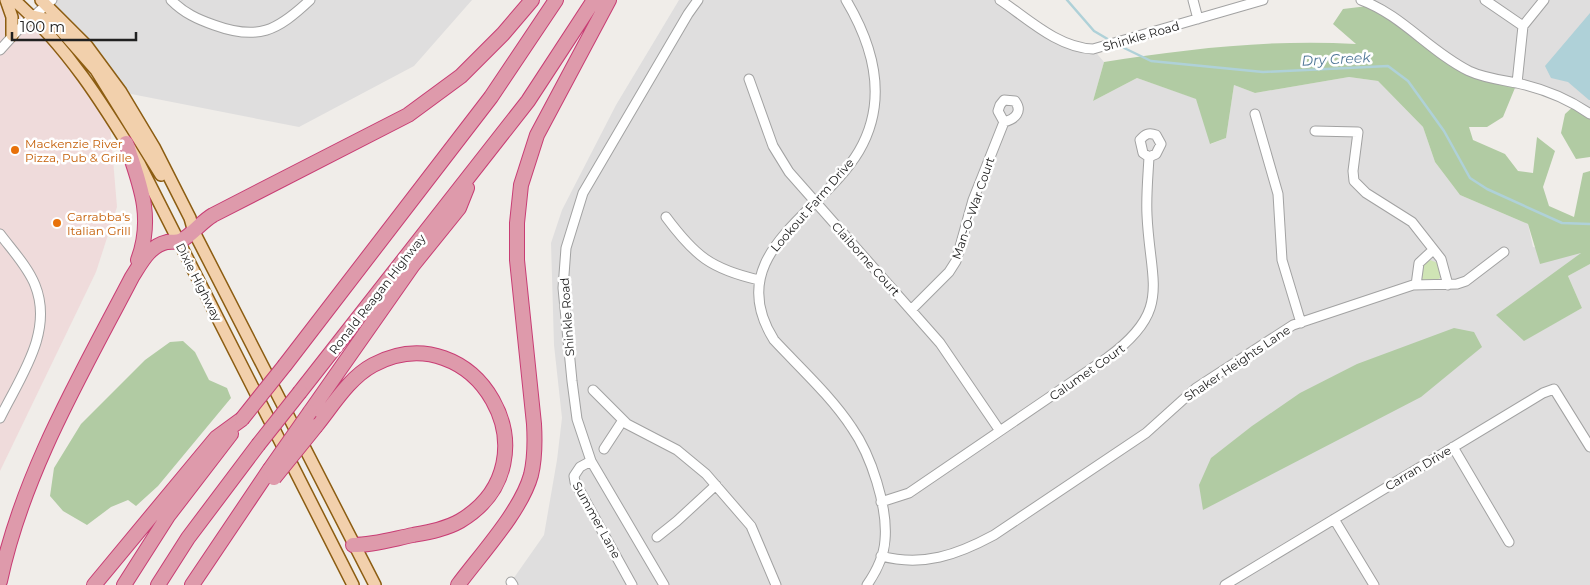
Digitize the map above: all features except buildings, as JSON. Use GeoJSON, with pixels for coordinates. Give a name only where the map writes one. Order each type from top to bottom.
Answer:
{"type":"FeatureCollection","features":[{"type":"Feature","properties":{"kind":"highway"},"geometry":{"type":"LineString","coordinates":[[132,277],[152,249],[168,242],[179,242],[213,215],[408,115],[436,96],[476,62],[532,0]]}},
{"type":"Feature","properties":{"kind":"highway"},"geometry":{"type":"LineString","coordinates":[[124,585],[168,516],[491,97],[556,0]]}},
{"type":"Feature","properties":{"kind":"highway","name":"Ronald Reagan Highway"},"geometry":{"type":"LineString","coordinates":[[158,585],[188,538],[258,445],[528,101],[594,0]]}},
{"type":"Feature","properties":{"kind":"highway"},"geometry":{"type":"LineString","coordinates":[[458,585],[516,507],[530,476],[534,438],[516,241],[521,185],[537,135],[609,0]]}},
{"type":"Feature","properties":{"kind":"highway"},"geometry":{"type":"LineString","coordinates":[[0,581],[22,505],[40,460],[132,277],[144,243],[146,217],[140,188],[126,143]]}},
{"type":"Feature","properties":{"kind":"highway"},"geometry":{"type":"LineString","coordinates":[[192,585],[272,473],[310,412],[413,265],[459,208],[474,172]]}},
{"type":"Feature","properties":{"kind":"highway"},"geometry":{"type":"LineString","coordinates":[[272,473],[316,426],[359,374],[387,358],[405,354],[439,357],[464,368],[486,389],[501,414],[505,440],[501,470],[492,490],[474,511],[459,522],[442,529],[368,545],[354,544]]}},
{"type":"Feature","properties":{"kind":"highway"},"geometry":{"type":"LineString","coordinates":[[94,585],[216,438],[242,419]]}},
{"type":"Feature","properties":{"kind":"main road"},"geometry":{"type":"LineString","coordinates":[[6,0],[12,17],[12,36]]}},
{"type":"Feature","properties":{"kind":"main road","name":"Dixie Highway"},"geometry":{"type":"LineString","coordinates":[[14,0],[33,16],[78,68],[126,143],[179,242],[353,585]]}},
{"type":"Feature","properties":{"kind":"main road","name":"Dixie Highway"},"geometry":{"type":"LineString","coordinates":[[46,2],[87,46],[121,92],[154,147],[190,218],[194,232],[375,585]]}},
{"type":"Feature","properties":{"kind":"main road"},"geometry":{"type":"LineString","coordinates":[[33,16],[54,24],[96,70],[148,154],[186,224],[194,232]]}},
{"type":"Feature","properties":{"kind":"street"},"geometry":{"type":"LineString","coordinates":[[171,0],[192,17],[229,31],[246,34],[259,33],[277,27],[310,0]]}},
{"type":"Feature","properties":{"kind":"street","name":"Shinkle Road"},"geometry":{"type":"LineString","coordinates":[[664,585],[591,461],[577,419],[563,288],[566,248],[583,193],[698,0]]}},
{"type":"Feature","properties":{"kind":"street","name":"Lookout Farm Drive"},"geometry":{"type":"LineString","coordinates":[[846,0],[864,32],[875,74],[876,103],[871,124],[858,152],[774,246],[767,257],[759,280],[759,307],[765,326],[774,340],[852,428],[870,461],[885,530],[882,556],[867,585]]}},
{"type":"Feature","properties":{"kind":"street","name":"Shinkle Road"},"geometry":{"type":"LineString","coordinates":[[1000,0],[1062,42],[1082,49],[1110,45],[1263,0]]}},
{"type":"Feature","properties":{"kind":"street"},"geometry":{"type":"LineString","coordinates":[[1193,0],[1198,19]]}},
{"type":"Feature","properties":{"kind":"street"},"geometry":{"type":"LineString","coordinates":[[1360,0],[1392,15],[1449,59],[1468,70],[1566,99],[1590,114]]}},
{"type":"Feature","properties":{"kind":"street"},"geometry":{"type":"LineString","coordinates":[[1484,0],[1523,26]]}},
{"type":"Feature","properties":{"kind":"street"},"geometry":{"type":"LineString","coordinates":[[1517,83],[1523,26],[1544,0]]}},
{"type":"Feature","properties":{"kind":"street"},"geometry":{"type":"LineString","coordinates":[[0,50],[46,2]]}},
{"type":"Feature","properties":{"kind":"street","name":"Claiborne Court"},"geometry":{"type":"LineString","coordinates":[[749,79],[756,103],[779,158],[815,202],[940,342],[1000,431]]}},
{"type":"Feature","properties":{"kind":"street"},"geometry":{"type":"LineString","coordinates":[[1256,114],[1278,194],[1282,260],[1301,323]]}},
{"type":"Feature","properties":{"kind":"street","name":"Man-O-War Court"},"geometry":{"type":"LineString","coordinates":[[911,310],[949,272],[956,261],[973,200],[1004,122]]}},
{"type":"Feature","properties":{"kind":"street"},"geometry":{"type":"LineString","coordinates":[[1315,131],[1358,132],[1353,171],[1354,181],[1366,193],[1408,218],[1444,266],[1448,285]]}},
{"type":"Feature","properties":{"kind":"street","name":"Calumet Court"},"geometry":{"type":"LineString","coordinates":[[880,502],[909,493],[1129,343],[1143,326],[1153,300],[1154,288],[1147,214],[1149,157]]}},
{"type":"Feature","properties":{"kind":"street"},"geometry":{"type":"LineString","coordinates":[[666,217],[679,234],[710,263],[732,274],[759,280]]}},
{"type":"Feature","properties":{"kind":"street"},"geometry":{"type":"LineString","coordinates":[[0,234],[35,284],[42,317],[40,335],[34,350],[0,418]]}},
{"type":"Feature","properties":{"kind":"street"},"geometry":{"type":"LineString","coordinates":[[1416,285],[1419,263],[1433,250]]}},
{"type":"Feature","properties":{"kind":"street","name":"Shaker Heights Lane"},"geometry":{"type":"LineString","coordinates":[[882,556],[908,561],[933,560],[969,548],[994,535],[1146,433],[1196,388],[1262,344],[1301,323],[1416,285],[1448,285],[1466,281],[1504,252]]}},
{"type":"Feature","properties":{"kind":"street","name":"Carran Drive"},"geometry":{"type":"LineString","coordinates":[[1225,585],[1543,393],[1554,389],[1590,447]]}},
{"type":"Feature","properties":{"kind":"street"},"geometry":{"type":"LineString","coordinates":[[593,390],[623,420],[637,430],[677,450],[690,459],[716,485],[755,533],[776,585]]}},
{"type":"Feature","properties":{"kind":"street"},"geometry":{"type":"LineString","coordinates":[[604,449],[623,420]]}},
{"type":"Feature","properties":{"kind":"street"},"geometry":{"type":"LineString","coordinates":[[1453,448],[1509,542]]}},
{"type":"Feature","properties":{"kind":"street","name":"Summer Lane"},"geometry":{"type":"LineString","coordinates":[[591,461],[580,467],[574,476],[575,482],[632,585]]}},
{"type":"Feature","properties":{"kind":"street"},"geometry":{"type":"LineString","coordinates":[[656,537],[677,521],[716,485]]}},
{"type":"Feature","properties":{"kind":"street"},"geometry":{"type":"LineString","coordinates":[[1334,520],[1374,585]]}},
{"type":"Feature","properties":{"kind":"shaded area"},"geometry":{"type":"Polygon","coordinates":[[[0,0],[14,0],[109,112],[117,207],[96,272],[0,471],[0,0]]]}},
{"type":"Feature","properties":{"kind":"shaded area"},"geometry":{"type":"Polygon","coordinates":[[[41,0],[472,0],[414,66],[299,127],[121,92],[41,0]]]}},
{"type":"Feature","properties":{"kind":"shaded area"},"geometry":{"type":"Polygon","coordinates":[[[679,0],[1000,0],[1062,42],[1093,49],[1104,62],[1093,101],[1137,78],[1197,99],[1211,144],[1226,138],[1234,85],[1255,93],[1349,77],[1378,81],[1423,127],[1435,162],[1460,195],[1528,224],[1533,247],[1583,252],[1524,340],[1582,308],[1568,276],[1590,264],[1590,585],[513,585],[511,582],[544,535],[562,418],[554,345],[551,243],[562,210],[616,105],[679,0]]]}},
{"type":"Feature","properties":{"kind":"shaded area"},"geometry":{"type":"Polygon","coordinates":[[[1361,0],[1590,0],[1590,114],[1576,104],[1476,74],[1361,0]]]}},
{"type":"Feature","properties":{"kind":"green space"},"geometry":{"type":"Polygon","coordinates":[[[1376,5],[1468,70],[1517,83],[1503,117],[1487,127],[1469,127],[1473,140],[1505,154],[1518,171],[1533,173],[1537,137],[1555,151],[1543,187],[1549,206],[1574,217],[1583,173],[1590,171],[1590,264],[1568,276],[1582,308],[1524,341],[1496,315],[1581,253],[1540,264],[1528,224],[1460,195],[1435,162],[1423,127],[1378,81],[1349,77],[1255,93],[1234,85],[1226,138],[1210,144],[1196,99],[1137,78],[1093,101],[1104,62],[1229,46],[1292,43],[1356,44],[1333,24],[1343,9],[1376,5]]]}},
{"type":"Feature","properties":{"kind":"green space"},"geometry":{"type":"Polygon","coordinates":[[[1576,104],[1590,114],[1590,157],[1576,159],[1561,133],[1565,114],[1576,104]]]}},
{"type":"Feature","properties":{"kind":"green space"},"geometry":{"type":"Polygon","coordinates":[[[1430,260],[1438,263],[1441,277],[1436,281],[1420,280],[1422,266],[1430,260]]]}},
{"type":"Feature","properties":{"kind":"green space"},"geometry":{"type":"Polygon","coordinates":[[[1454,328],[1474,332],[1482,347],[1421,397],[1203,510],[1199,485],[1211,458],[1252,426],[1300,393],[1357,364],[1454,328]]]}},
{"type":"Feature","properties":{"kind":"green space"},"geometry":{"type":"Polygon","coordinates":[[[183,341],[195,352],[209,380],[227,388],[231,398],[158,486],[136,506],[128,500],[111,507],[87,525],[63,511],[50,496],[54,468],[81,424],[145,360],[170,342],[183,341]]]}},
{"type":"Feature","properties":{"kind":"water"},"geometry":{"type":"Polygon","coordinates":[[[1590,13],[1589,100],[1568,82],[1551,78],[1545,66],[1590,13]]]}},
{"type":"Feature","properties":{"kind":"waterway","name":"Dry Creek"},"geometry":{"type":"LineString","coordinates":[[1067,0],[1094,31],[1111,41]]}},
{"type":"Feature","properties":{"kind":"waterway","name":"Dry Creek"},"geometry":{"type":"LineString","coordinates":[[1118,45],[1151,61],[1263,72],[1388,66],[1408,81],[1444,131],[1470,178],[1487,189],[1562,223],[1590,224]]}},
{"type":"Feature","properties":{"kind":"place","name":"Mackenzie River Pizza, Pub & Grille"},"geometry":{"type":"Point","coordinates":[15,150]}},
{"type":"Feature","properties":{"kind":"place","name":"Carrabba's Italian Grill"},"geometry":{"type":"Point","coordinates":[57,223]}}]}
